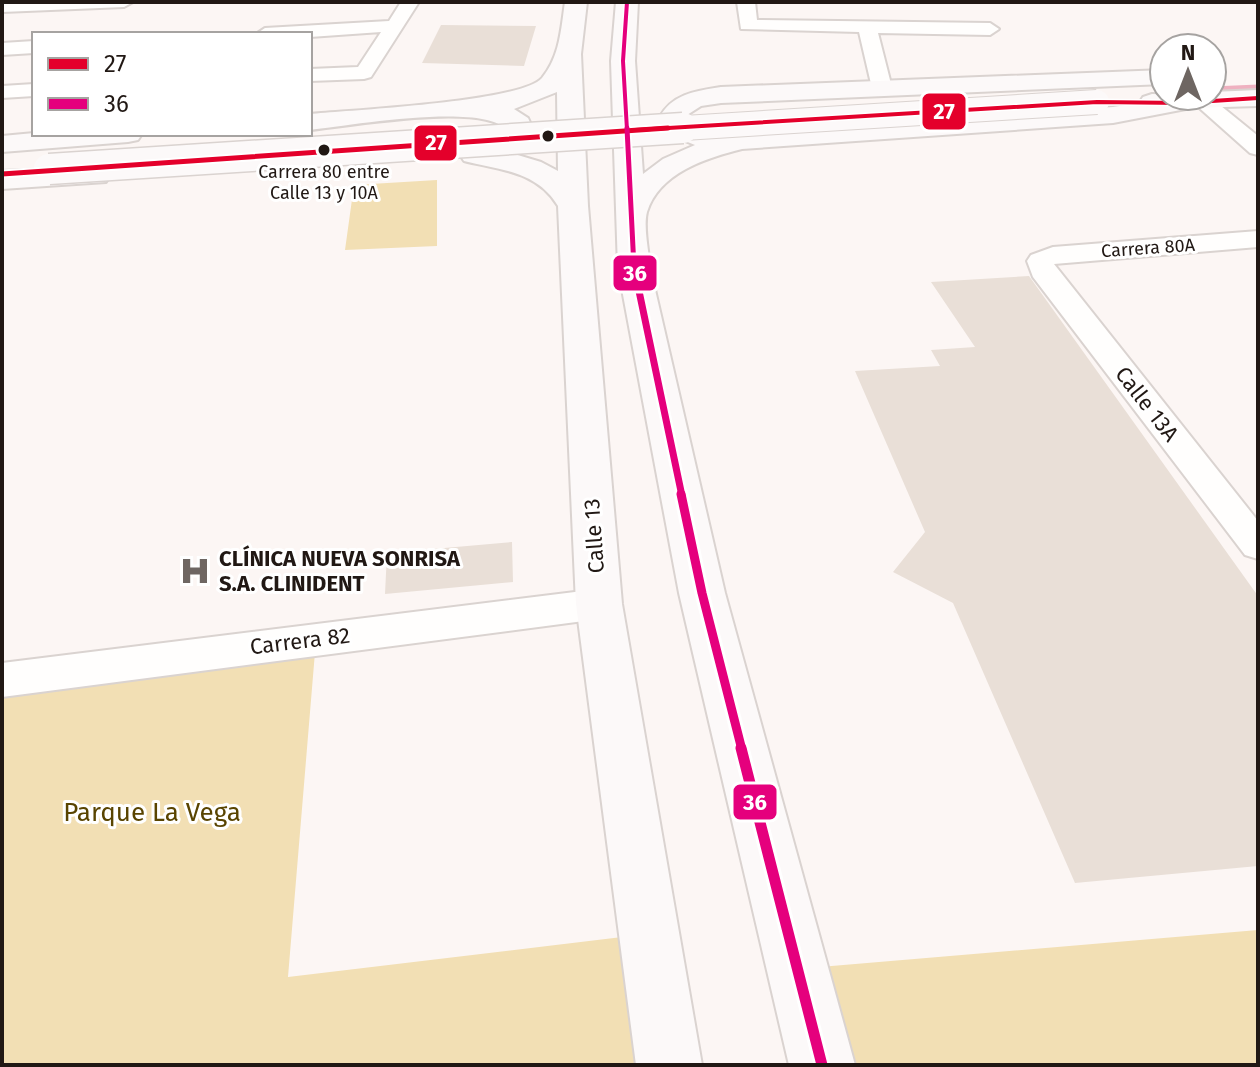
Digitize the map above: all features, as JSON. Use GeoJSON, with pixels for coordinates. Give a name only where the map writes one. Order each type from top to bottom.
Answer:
{"type":"FeatureCollection","features":[{"type":"Feature","properties":{"kind":"main road","name":"Calle 13"},"geometry":{"type":"LineString","coordinates":[[576,2],[569,54],[603,208],[634,268],[702,593],[822,1065]]}},
{"type":"Feature","properties":{"kind":"main road","name":"Calle 13"},"geometry":{"type":"LineString","coordinates":[[627,2],[623,61],[603,208],[599,604],[669,1065]]}},
{"type":"Feature","properties":{"kind":"main road"},"geometry":{"type":"LineString","coordinates":[[312,122],[509,102],[541,91],[557,77],[569,54]]}},
{"type":"Feature","properties":{"kind":"main road"},"geometry":{"type":"LineString","coordinates":[[623,61],[656,83],[721,95]]}},
{"type":"Feature","properties":{"kind":"main road"},"geometry":{"type":"LineString","coordinates":[[1228,82],[1258,76]]}},
{"type":"Feature","properties":{"kind":"main road"},"geometry":{"type":"LineString","coordinates":[[1148,78],[721,95],[686,102],[675,109],[672,118],[689,134],[706,139],[739,141],[1113,115],[1148,104]]}},
{"type":"Feature","properties":{"kind":"main road"},"geometry":{"type":"LineString","coordinates":[[2,177],[49,169],[1148,92]]}},
{"type":"Feature","properties":{"kind":"main road"},"geometry":{"type":"LineString","coordinates":[[1228,94],[1258,98]]}},
{"type":"Feature","properties":{"kind":"main road"},"geometry":{"type":"LineString","coordinates":[[312,134],[1090,96]]}},
{"type":"Feature","properties":{"kind":"main road"},"geometry":{"type":"LineString","coordinates":[[469,108],[501,112],[519,124],[520,131],[506,146],[474,155]]}},
{"type":"Feature","properties":{"kind":"main road"},"geometry":{"type":"LineString","coordinates":[[2,146],[107,136]]}},
{"type":"Feature","properties":{"kind":"main road"},"geometry":{"type":"LineString","coordinates":[[2,146],[67,146],[272,136]]}},
{"type":"Feature","properties":{"kind":"main road"},"geometry":{"type":"LineString","coordinates":[[2,177],[474,155],[514,162],[546,175],[603,208],[645,187],[668,167],[701,152],[739,141]]}},
{"type":"Feature","properties":{"kind":"street"},"geometry":{"type":"LineString","coordinates":[[2,7],[124,2]]}},
{"type":"Feature","properties":{"kind":"street"},"geometry":{"type":"LineString","coordinates":[[312,75],[364,73],[410,2]]}},
{"type":"Feature","properties":{"kind":"street"},"geometry":{"type":"LineString","coordinates":[[746,2],[748,25],[990,29]]}},
{"type":"Feature","properties":{"kind":"street"},"geometry":{"type":"LineString","coordinates":[[298,32],[395,26]]}},
{"type":"Feature","properties":{"kind":"street"},"geometry":{"type":"LineString","coordinates":[[867,28],[882,88]]}},
{"type":"Feature","properties":{"kind":"street"},"geometry":{"type":"LineString","coordinates":[[2,49],[32,47]]}},
{"type":"Feature","properties":{"kind":"street"},"geometry":{"type":"LineString","coordinates":[[2,92],[32,90]]}},
{"type":"Feature","properties":{"kind":"street"},"geometry":{"type":"LineString","coordinates":[[1220,112],[1258,148]]}},
{"type":"Feature","properties":{"kind":"street","name":"Carrera 80A"},"geometry":{"type":"LineString","coordinates":[[1040,261],[1053,255],[1258,239]]}},
{"type":"Feature","properties":{"kind":"street","name":"Calle 13A"},"geometry":{"type":"LineString","coordinates":[[1040,261],[1053,284],[1258,546]]}},
{"type":"Feature","properties":{"kind":"street","name":"Carrera 82"},"geometry":{"type":"LineString","coordinates":[[2,680],[599,604]]}},
{"type":"Feature","properties":{"kind":"green space"},"geometry":{"type":"Polygon","coordinates":[[[437,180],[437,246],[345,250],[354,185],[437,180]]]}},
{"type":"Feature","properties":{"kind":"green space","name":"Parque La Vega"},"geometry":{"type":"Polygon","coordinates":[[[316,640],[288,977],[647,934],[669,1065],[2,1065],[2,680],[316,640]]]}},
{"type":"Feature","properties":{"kind":"green space"},"geometry":{"type":"Polygon","coordinates":[[[1258,930],[1258,1065],[822,1065],[796,969],[1258,930]]]}},
{"type":"Feature","properties":{"kind":"building"},"geometry":{"type":"Polygon","coordinates":[[[441,25],[536,26],[524,66],[422,63],[441,25]]]}},
{"type":"Feature","properties":{"kind":"building"},"geometry":{"type":"Polygon","coordinates":[[[1029,276],[1258,596],[1258,866],[1075,883],[953,603],[893,572],[925,532],[855,371],[940,366],[931,350],[975,347],[931,282],[1029,276]]]}},
{"type":"Feature","properties":{"kind":"building"},"geometry":{"type":"Polygon","coordinates":[[[512,542],[513,582],[385,594],[387,553],[512,542]]]}},
{"type":"Feature","properties":{"kind":"waterway"},"geometry":{"type":"LineString","coordinates":[[1228,88],[1258,87]]}},
{"type":"Feature","properties":{"kind":"transit line","name":"36"},"geometry":{"type":"LineString","coordinates":[[627,2],[623,61],[634,268],[702,593],[822,1065]]}},
{"type":"Feature","properties":{"kind":"transit line","name":"27"},"geometry":{"type":"LineString","coordinates":[[2,174],[318,150],[1097,102],[1182,103],[1258,98]]}},
{"type":"Feature","properties":{"kind":"place","name":"Carrera 80 entre Calle 13 y 10A"},"geometry":{"type":"Point","coordinates":[324,150]}},
{"type":"Feature","properties":{"kind":"place","name":"CLÍNICA NUEVA SONRISA S.A. CLINIDENT"},"geometry":{"type":"Point","coordinates":[195,571]}}]}
